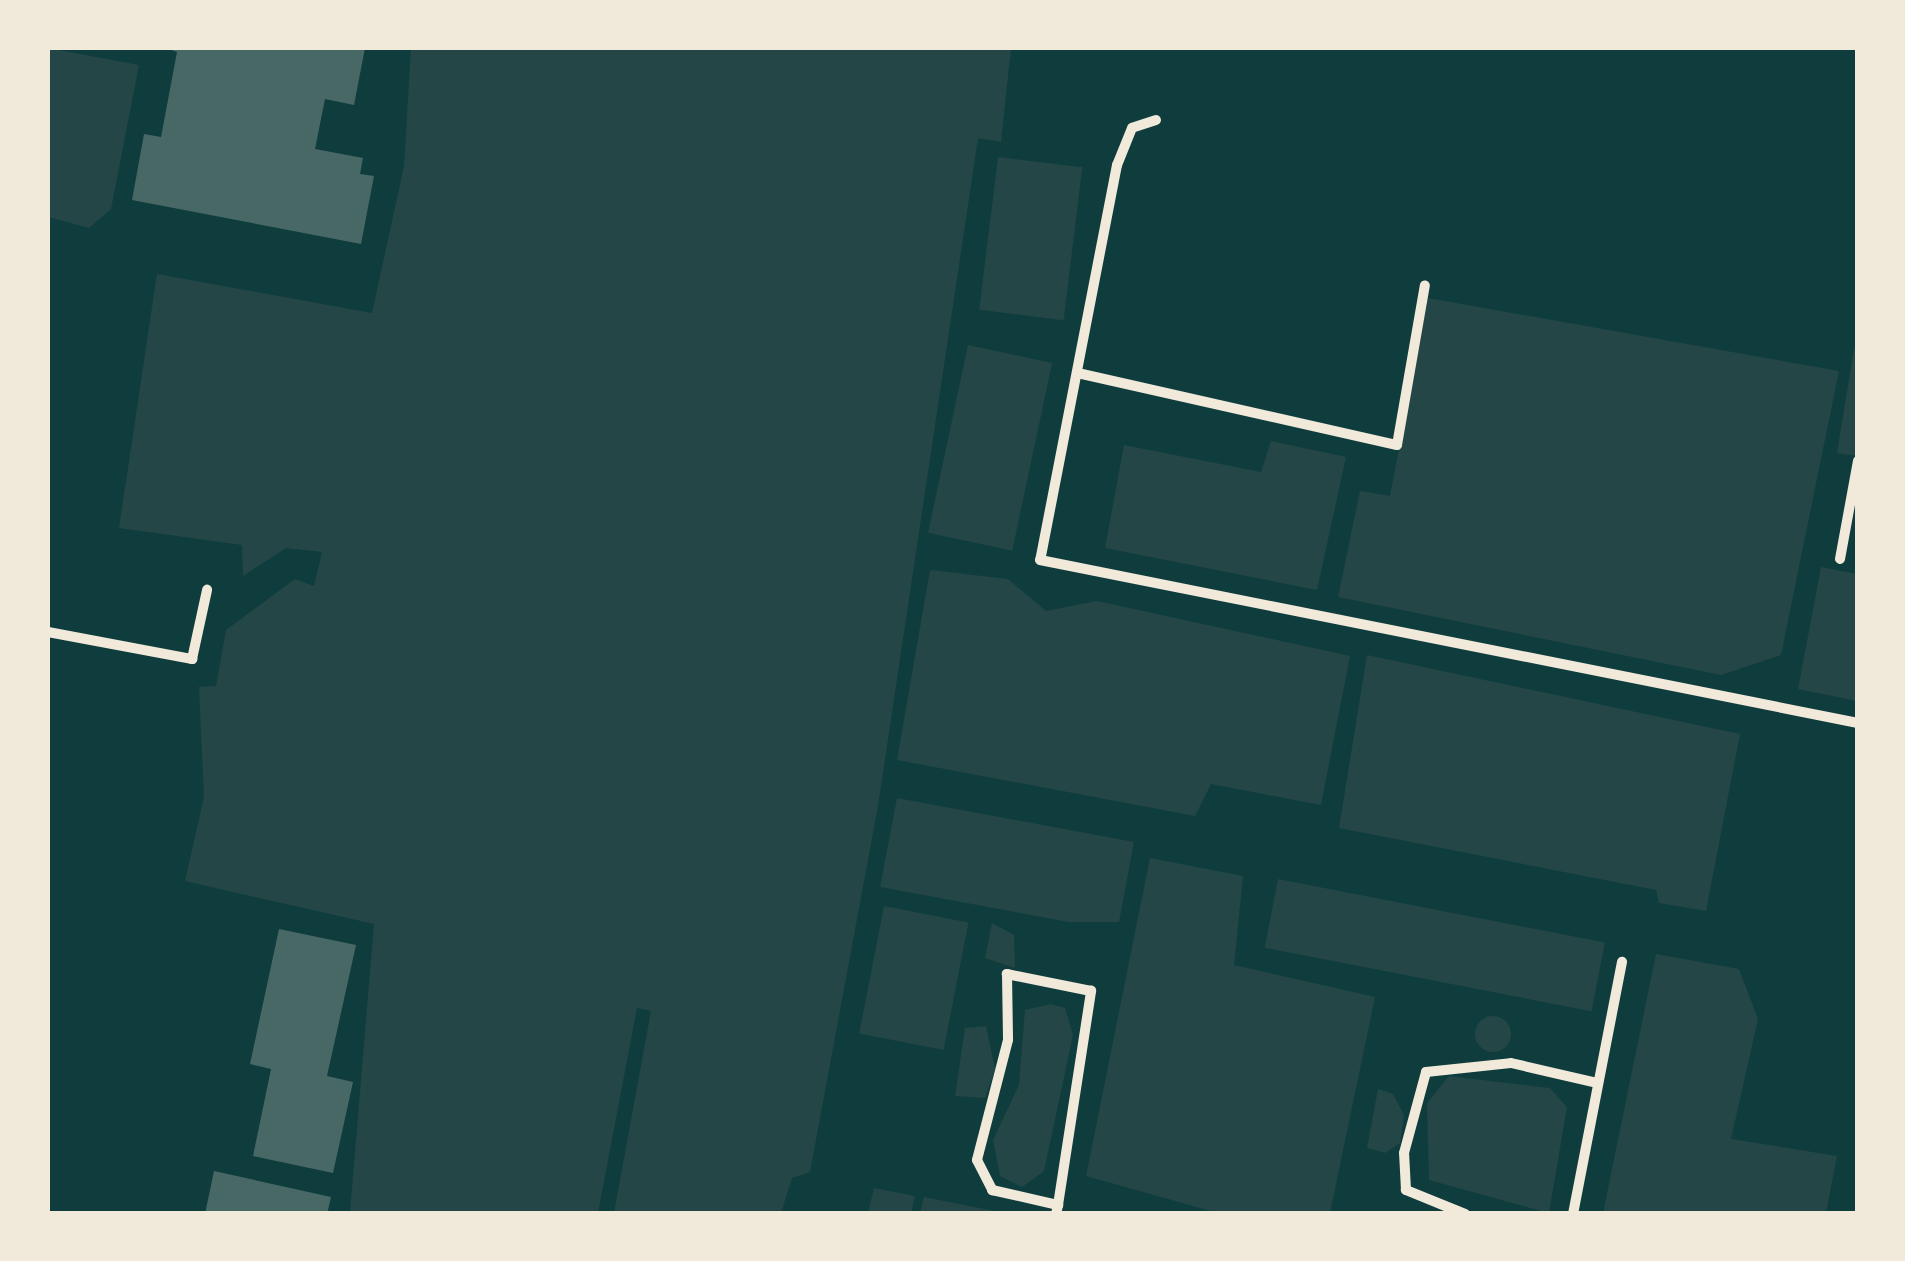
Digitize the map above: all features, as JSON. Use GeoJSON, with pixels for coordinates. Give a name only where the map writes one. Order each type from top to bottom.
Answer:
{"type":"FeatureCollection","features":[{"type":"Feature","properties":{"kind":"street"},"geometry":{"type":"LineString","coordinates":[[1156,120],[1132,128],[1117,164],[1082,374],[1040,560],[1858,723]]}},
{"type":"Feature","properties":{"kind":"street"},"geometry":{"type":"LineString","coordinates":[[1082,374],[1398,445],[1425,284]]}},
{"type":"Feature","properties":{"kind":"street"},"geometry":{"type":"LineString","coordinates":[[1840,560],[1855,495],[1858,461]]}},
{"type":"Feature","properties":{"kind":"street"},"geometry":{"type":"LineString","coordinates":[[48,632],[192,659],[207,590]]}},
{"type":"Feature","properties":{"kind":"street"},"geometry":{"type":"LineString","coordinates":[[1573,1214],[1622,962]]}},
{"type":"Feature","properties":{"kind":"street"},"geometry":{"type":"LineString","coordinates":[[1007,974],[1091,991],[1057,1209],[992,1190],[977,1160],[1008,1040],[1007,974]]}},
{"type":"Feature","properties":{"kind":"street"},"geometry":{"type":"LineString","coordinates":[[1465,1214],[1406,1190],[1404,1152],[1426,1072],[1510,1063],[1596,1083]]}},
{"type":"Feature","properties":{"kind":"shaded area"},"geometry":{"type":"Polygon","coordinates":[[[48,48],[139,65],[111,209],[89,228],[48,217],[48,48]]]}},
{"type":"Feature","properties":{"kind":"shaded area"},"geometry":{"type":"Polygon","coordinates":[[[411,48],[1011,48],[1001,142],[978,138],[878,806],[810,1172],[792,1178],[781,1213],[614,1213],[651,1011],[637,1008],[598,1213],[350,1213],[374,924],[185,881],[204,797],[199,687],[216,686],[226,630],[295,579],[314,586],[322,552],[286,548],[243,576],[242,545],[119,528],[157,274],[372,313],[404,166],[411,48]]]}},
{"type":"Feature","properties":{"kind":"shaded area"},"geometry":{"type":"Polygon","coordinates":[[[998,157],[1082,167],[1064,320],[979,310],[998,157]]]}},
{"type":"Feature","properties":{"kind":"shaded area"},"geometry":{"type":"Polygon","coordinates":[[[1428,298],[1839,371],[1781,655],[1721,675],[1338,597],[1360,491],[1390,496],[1428,298]]]}},
{"type":"Feature","properties":{"kind":"shaded area"},"geometry":{"type":"Polygon","coordinates":[[[968,345],[1052,363],[1012,551],[928,533],[968,345]]]}},
{"type":"Feature","properties":{"kind":"shaded area"},"geometry":{"type":"Polygon","coordinates":[[[1857,349],[1857,456],[1837,453],[1857,349]]]}},
{"type":"Feature","properties":{"kind":"shaded area"},"geometry":{"type":"Polygon","coordinates":[[[1271,441],[1346,457],[1317,590],[1105,548],[1124,445],[1261,472],[1271,441]]]}},
{"type":"Feature","properties":{"kind":"shaded area"},"geometry":{"type":"Polygon","coordinates":[[[1821,567],[1857,574],[1857,701],[1798,689],[1821,567]]]}},
{"type":"Feature","properties":{"kind":"shaded area"},"geometry":{"type":"Polygon","coordinates":[[[930,570],[1008,579],[1046,611],[1097,601],[1350,656],[1321,805],[1211,784],[1195,816],[897,760],[930,570]]]}},
{"type":"Feature","properties":{"kind":"shaded area"},"geometry":{"type":"Polygon","coordinates":[[[1367,655],[1740,734],[1706,911],[1659,903],[1656,890],[1339,828],[1367,655]]]}},
{"type":"Feature","properties":{"kind":"shaded area"},"geometry":{"type":"Polygon","coordinates":[[[897,798],[1134,842],[1119,922],[1069,922],[880,887],[897,798]]]}},
{"type":"Feature","properties":{"kind":"shaded area"},"geometry":{"type":"Polygon","coordinates":[[[1150,858],[1243,876],[1234,965],[1375,997],[1330,1213],[1218,1213],[1086,1176],[1150,858]]]}},
{"type":"Feature","properties":{"kind":"shaded area"},"geometry":{"type":"Polygon","coordinates":[[[1278,879],[1605,943],[1592,1011],[1265,948],[1278,879]]]}},
{"type":"Feature","properties":{"kind":"shaded area"},"geometry":{"type":"Polygon","coordinates":[[[884,906],[968,922],[944,1050],[859,1034],[884,906]]]}},
{"type":"Feature","properties":{"kind":"shaded area"},"geometry":{"type":"Polygon","coordinates":[[[992,923],[1014,935],[1015,968],[985,958],[992,923]]]}},
{"type":"Feature","properties":{"kind":"shaded area"},"geometry":{"type":"Polygon","coordinates":[[[1656,954],[1739,969],[1758,1019],[1731,1139],[1837,1156],[1826,1213],[1603,1213],[1656,954]]]}},
{"type":"Feature","properties":{"kind":"shaded area"},"geometry":{"type":"Polygon","coordinates":[[[1051,1004],[1065,1008],[1073,1035],[1044,1171],[1022,1187],[1000,1176],[993,1140],[1019,1085],[1025,1010],[1051,1004]]]}},
{"type":"Feature","properties":{"kind":"shaded area"},"geometry":{"type":"Polygon","coordinates":[[[1493,1016],[1506,1021],[1511,1034],[1506,1047],[1493,1052],[1480,1047],[1475,1034],[1480,1021],[1493,1016]]]}},
{"type":"Feature","properties":{"kind":"shaded area"},"geometry":{"type":"Polygon","coordinates":[[[986,1026],[995,1069],[985,1098],[955,1096],[965,1028],[986,1026]]]}},
{"type":"Feature","properties":{"kind":"shaded area"},"geometry":{"type":"Polygon","coordinates":[[[1449,1076],[1550,1088],[1567,1107],[1549,1213],[1429,1180],[1427,1103],[1449,1076]]]}},
{"type":"Feature","properties":{"kind":"shaded area"},"geometry":{"type":"Polygon","coordinates":[[[1378,1089],[1393,1094],[1404,1115],[1400,1143],[1385,1153],[1367,1148],[1378,1089]]]}},
{"type":"Feature","properties":{"kind":"shaded area"},"geometry":{"type":"Polygon","coordinates":[[[874,1188],[915,1196],[911,1213],[868,1213],[874,1188]]]}},
{"type":"Feature","properties":{"kind":"shaded area"},"geometry":{"type":"Polygon","coordinates":[[[924,1197],[1005,1213],[920,1213],[924,1197]]]}},
{"type":"Feature","properties":{"kind":"building"},"geometry":{"type":"Polygon","coordinates":[[[165,48],[365,48],[354,105],[325,99],[315,149],[363,158],[360,174],[374,176],[361,244],[132,200],[144,134],[161,137],[177,52],[165,48]]]}},
{"type":"Feature","properties":{"kind":"building"},"geometry":{"type":"Polygon","coordinates":[[[279,929],[356,945],[327,1076],[353,1082],[333,1173],[253,1156],[271,1069],[250,1064],[279,929]]]}},
{"type":"Feature","properties":{"kind":"building"},"geometry":{"type":"Polygon","coordinates":[[[214,1171],[331,1197],[327,1214],[205,1214],[214,1171]]]}}]}
